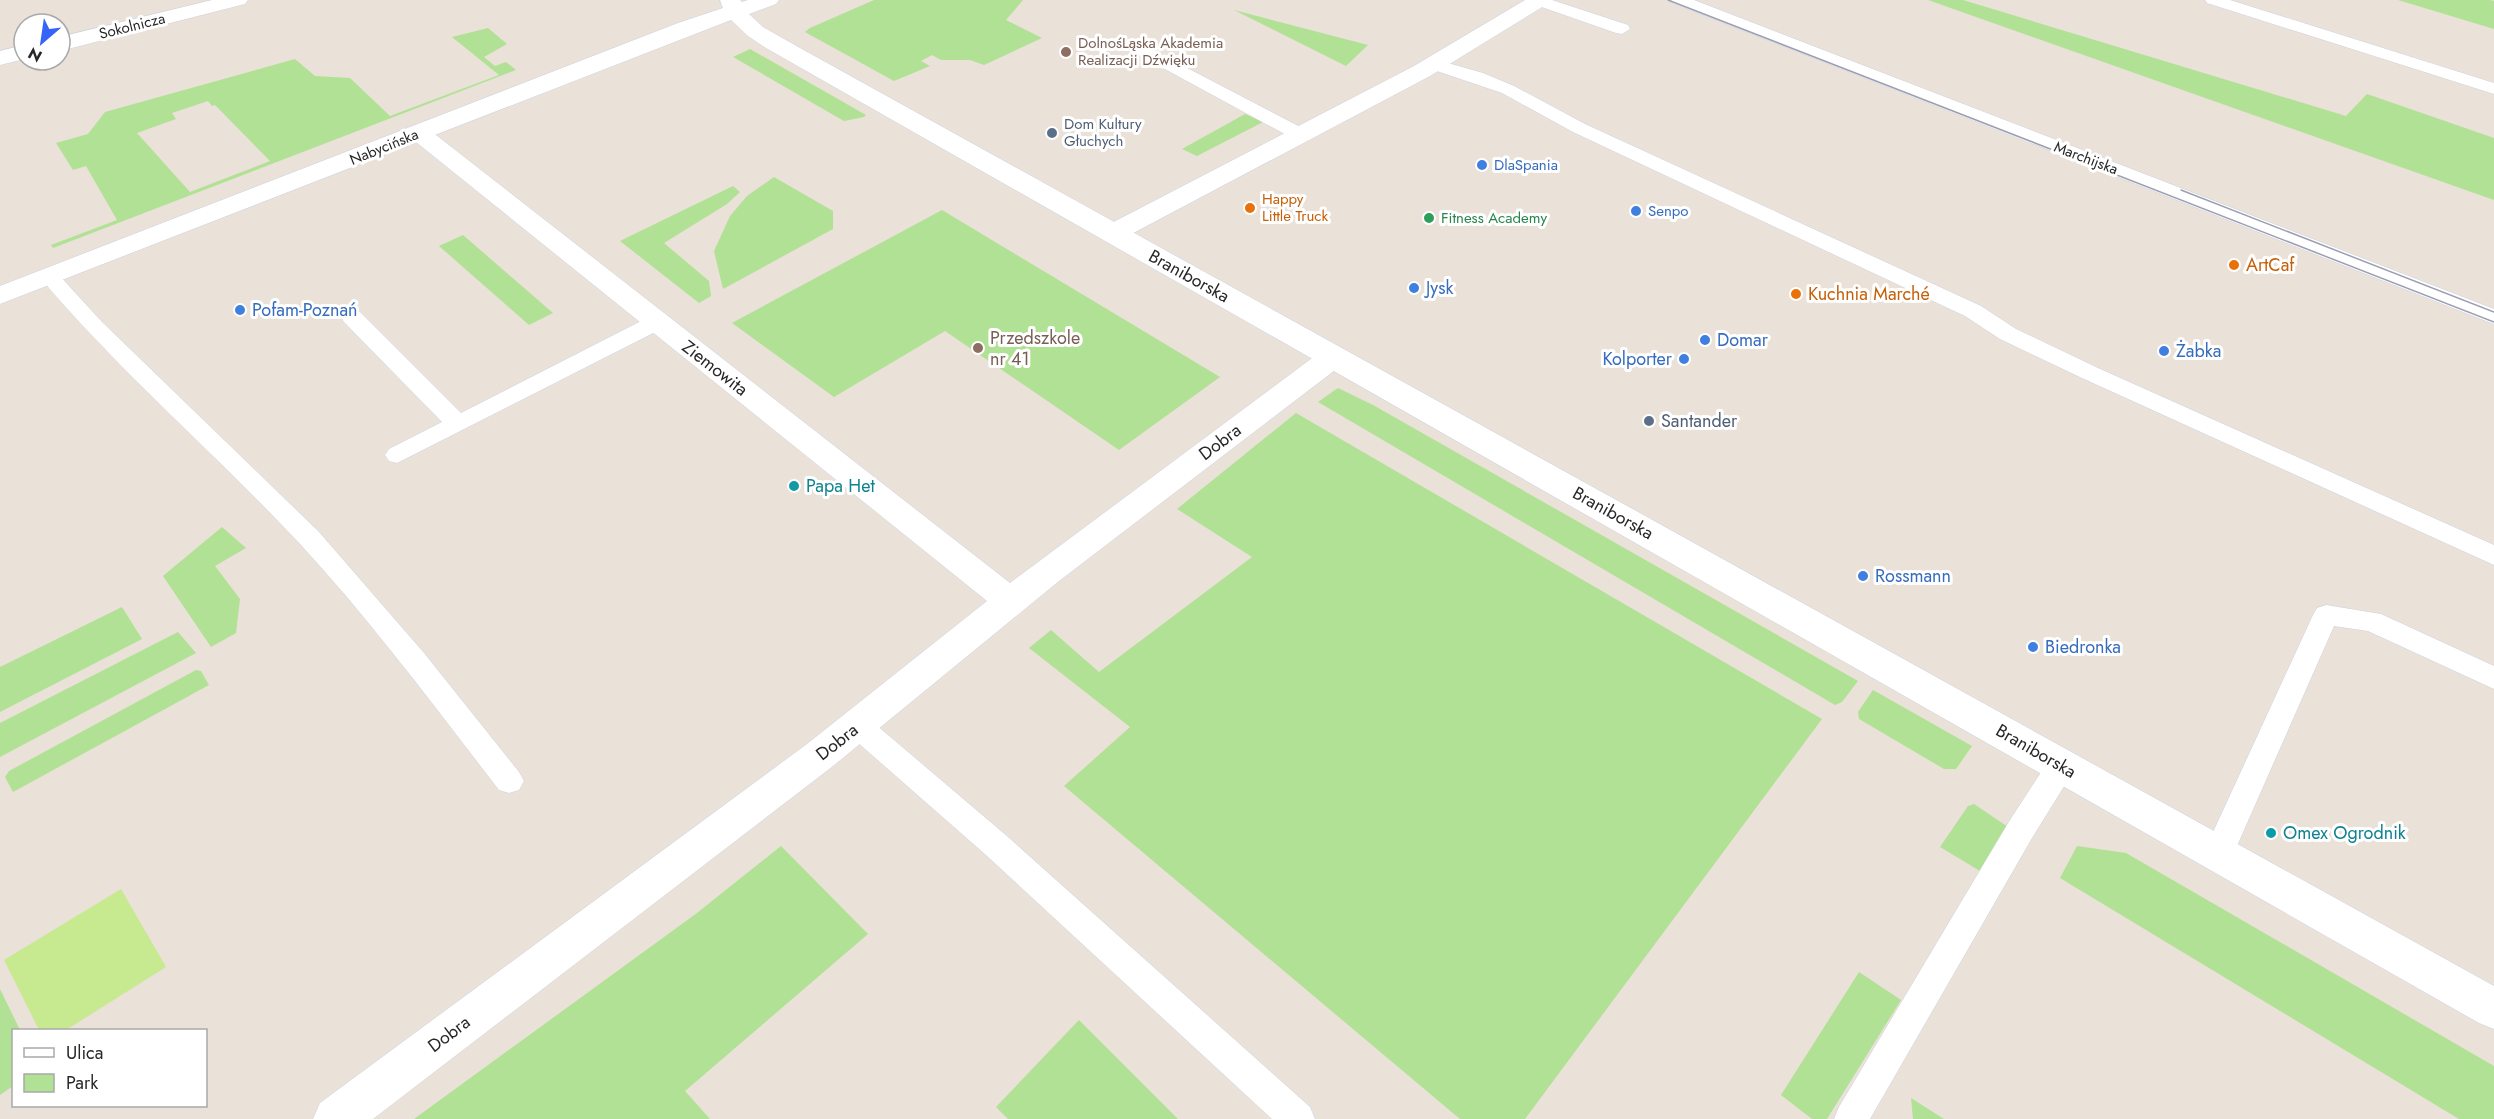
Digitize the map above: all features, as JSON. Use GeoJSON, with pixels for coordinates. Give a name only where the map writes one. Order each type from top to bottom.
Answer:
{"type":"FeatureCollection","features":[{"type":"Feature","properties":{"kind":"street","name":"Sokolnicza"},"geometry":{"type":"LineString","coordinates":[[72,41],[212,3],[238,0]]}},
{"type":"Feature","properties":{"kind":"street","name":"Nabycińska"},"geometry":{"type":"LineString","coordinates":[[0,296],[687,28],[733,6],[769,0]]}},
{"type":"Feature","properties":{"kind":"street"},"geometry":{"type":"LineString","coordinates":[[1113,233],[1299,134],[1443,69],[1539,0]]}},
{"type":"Feature","properties":{"kind":"street","name":"Braniborska"},"geometry":{"type":"LineString","coordinates":[[733,6],[745,23],[772,41],[2494,1009]]}},
{"type":"Feature","properties":{"kind":"street","name":"Ziemowita"},"geometry":{"type":"LineString","coordinates":[[419,133],[1011,602]]}},
{"type":"Feature","properties":{"kind":"street","name":"Dobra"},"geometry":{"type":"LineString","coordinates":[[336,1119],[858,726],[1066,558],[1333,357]]}},
{"type":"Feature","properties":{"kind":"lane"},"geometry":{"type":"LineString","coordinates":[[1539,0],[1622,29]]}},
{"type":"Feature","properties":{"kind":"lane","name":"Marchijska"},"geometry":{"type":"LineString","coordinates":[[1679,0],[2494,317]]}},
{"type":"Feature","properties":{"kind":"lane"},"geometry":{"type":"LineString","coordinates":[[2213,0],[2494,89]]}},
{"type":"Feature","properties":{"kind":"lane"},"geometry":{"type":"LineString","coordinates":[[1144,51],[1299,134]]}},
{"type":"Feature","properties":{"kind":"lane"},"geometry":{"type":"LineString","coordinates":[[1443,69],[1467,86],[1533,116],[1579,128],[1972,311],[2008,334],[2079,368],[2494,556]]}},
{"type":"Feature","properties":{"kind":"lane"},"geometry":{"type":"LineString","coordinates":[[50,277],[94,327],[310,539],[414,661],[509,781]]}},
{"type":"Feature","properties":{"kind":"lane"},"geometry":{"type":"LineString","coordinates":[[352,317],[458,424]]}},
{"type":"Feature","properties":{"kind":"lane"},"geometry":{"type":"LineString","coordinates":[[397,455],[657,322]]}},
{"type":"Feature","properties":{"kind":"lane"},"geometry":{"type":"LineString","coordinates":[[2218,854],[2326,615],[2372,621],[2494,678]]}},
{"type":"Feature","properties":{"kind":"lane"},"geometry":{"type":"LineString","coordinates":[[858,726],[997,846],[1298,1119]]}},
{"type":"Feature","properties":{"kind":"lane"},"geometry":{"type":"LineString","coordinates":[[1851,1119],[2061,766]]}},
{"type":"Feature","properties":{"kind":"green space"},"geometry":{"type":"Polygon","coordinates":[[[874,0],[1023,0],[1006,20],[1042,38],[984,65],[970,60],[941,60],[932,55],[921,61],[930,66],[894,81],[805,32],[874,0]]]}},
{"type":"Feature","properties":{"kind":"green space"},"geometry":{"type":"Polygon","coordinates":[[[1928,0],[1963,0],[2346,116],[2367,94],[2494,138],[2494,200],[1928,0]]]}},
{"type":"Feature","properties":{"kind":"green space"},"geometry":{"type":"Polygon","coordinates":[[[2398,0],[2494,1],[2494,29],[2398,0]]]}},
{"type":"Feature","properties":{"kind":"green space"},"geometry":{"type":"Polygon","coordinates":[[[1234,10],[1368,45],[1346,66],[1234,10]]]}},
{"type":"Feature","properties":{"kind":"green space"},"geometry":{"type":"Polygon","coordinates":[[[488,28],[507,44],[484,57],[495,66],[506,62],[516,70],[53,248],[51,245],[117,220],[86,166],[73,170],[56,143],[88,134],[105,112],[295,59],[315,76],[350,78],[390,116],[499,75],[452,37],[488,28]],[[208,101],[172,113],[176,119],[137,133],[190,192],[270,161],[215,105],[212,106],[208,101]]]}},
{"type":"Feature","properties":{"kind":"green space"},"geometry":{"type":"Polygon","coordinates":[[[750,49],[866,115],[844,121],[733,57],[750,49]]]}},
{"type":"Feature","properties":{"kind":"green space"},"geometry":{"type":"Polygon","coordinates":[[[1245,114],[1263,122],[1197,156],[1182,149],[1245,114]]]}},
{"type":"Feature","properties":{"kind":"green space"},"geometry":{"type":"Polygon","coordinates":[[[774,177],[833,211],[833,229],[723,289],[714,251],[730,216],[747,196],[774,177]]]}},
{"type":"Feature","properties":{"kind":"green space"},"geometry":{"type":"Polygon","coordinates":[[[733,186],[740,192],[727,204],[664,243],[709,281],[711,296],[699,303],[620,241],[733,186]]]}},
{"type":"Feature","properties":{"kind":"green space"},"geometry":{"type":"Polygon","coordinates":[[[942,210],[1220,377],[1119,450],[945,331],[834,397],[732,323],[942,210]]]}},
{"type":"Feature","properties":{"kind":"green space"},"geometry":{"type":"Polygon","coordinates":[[[463,235],[553,313],[529,325],[439,246],[463,235]]]}},
{"type":"Feature","properties":{"kind":"green space"},"geometry":{"type":"Polygon","coordinates":[[[1338,388],[1373,405],[1858,681],[1842,702],[1835,705],[1318,402],[1338,388]]]}},
{"type":"Feature","properties":{"kind":"green space"},"geometry":{"type":"Polygon","coordinates":[[[1296,413],[1822,719],[1525,1119],[1460,1119],[1064,786],[1130,727],[1029,648],[1051,630],[1099,672],[1252,557],[1177,509],[1296,413]]]}},
{"type":"Feature","properties":{"kind":"green space"},"geometry":{"type":"Polygon","coordinates":[[[222,527],[246,548],[215,566],[240,599],[236,633],[211,647],[163,576],[222,527]]]}},
{"type":"Feature","properties":{"kind":"green space"},"geometry":{"type":"Polygon","coordinates":[[[122,607],[142,639],[0,712],[0,667],[122,607]]]}},
{"type":"Feature","properties":{"kind":"green space"},"geometry":{"type":"Polygon","coordinates":[[[178,632],[196,653],[0,757],[0,723],[178,632]]]}},
{"type":"Feature","properties":{"kind":"green space"},"geometry":{"type":"Polygon","coordinates":[[[196,670],[201,671],[209,685],[13,792],[5,777],[9,771],[196,670]]]}},
{"type":"Feature","properties":{"kind":"green space"},"geometry":{"type":"Polygon","coordinates":[[[1873,690],[1972,746],[1956,769],[1944,769],[1859,719],[1858,712],[1873,690]]]}},
{"type":"Feature","properties":{"kind":"green space"},"geometry":{"type":"Polygon","coordinates":[[[1974,804],[2008,827],[1980,871],[1940,847],[1968,806],[1974,804]]]}},
{"type":"Feature","properties":{"kind":"green space"},"geometry":{"type":"Polygon","coordinates":[[[781,846],[868,934],[685,1091],[710,1119],[414,1119],[697,913],[781,846]]]}},
{"type":"Feature","properties":{"kind":"green space"},"geometry":{"type":"Polygon","coordinates":[[[2077,846],[2126,853],[2494,1066],[2494,1119],[2459,1119],[2060,878],[2077,846]]]}},
{"type":"Feature","properties":{"kind":"green space"},"geometry":{"type":"Polygon","coordinates":[[[121,889],[166,967],[68,1029],[38,1029],[4,960],[121,889]]]}},
{"type":"Feature","properties":{"kind":"green space"},"geometry":{"type":"Polygon","coordinates":[[[1859,972],[1901,1000],[1827,1119],[1812,1119],[1781,1095],[1859,972]]]}},
{"type":"Feature","properties":{"kind":"green space"},"geometry":{"type":"Polygon","coordinates":[[[0,989],[20,1029],[12,1029],[12,1087],[0,1095],[0,989]]]}},
{"type":"Feature","properties":{"kind":"green space"},"geometry":{"type":"Polygon","coordinates":[[[1079,1020],[1178,1119],[1008,1119],[996,1107],[1079,1020]]]}},
{"type":"Feature","properties":{"kind":"green space"},"geometry":{"type":"Polygon","coordinates":[[[1911,1098],[1944,1119],[1913,1119],[1911,1098]]]}},
{"type":"Feature","properties":{"kind":"tram line"},"geometry":{"type":"LineString","coordinates":[[1668,0],[2494,322]]}},
{"type":"Feature","properties":{"kind":"tram line"},"geometry":{"type":"LineString","coordinates":[[2181,190],[2494,312]]}},
{"type":"Feature","properties":{"kind":"place","name":"DolnośLąska Akademia Realizacji Dźwięku"},"geometry":{"type":"Point","coordinates":[1066,52]}},
{"type":"Feature","properties":{"kind":"place","name":"Dom Kultury Głuchych"},"geometry":{"type":"Point","coordinates":[1052,133]}},
{"type":"Feature","properties":{"kind":"place","name":"DlaSpania"},"geometry":{"type":"Point","coordinates":[1482,165]}},
{"type":"Feature","properties":{"kind":"place","name":"Happy Little Truck"},"geometry":{"type":"Point","coordinates":[1250,208]}},
{"type":"Feature","properties":{"kind":"place","name":"Senpo"},"geometry":{"type":"Point","coordinates":[1636,211]}},
{"type":"Feature","properties":{"kind":"place","name":"Fitness Academy"},"geometry":{"type":"Point","coordinates":[1429,218]}},
{"type":"Feature","properties":{"kind":"place","name":"ArtCaf"},"geometry":{"type":"Point","coordinates":[2234,265]}},
{"type":"Feature","properties":{"kind":"place","name":"Jysk"},"geometry":{"type":"Point","coordinates":[1414,288]}},
{"type":"Feature","properties":{"kind":"place","name":"Kuchnia Marché"},"geometry":{"type":"Point","coordinates":[1796,294]}},
{"type":"Feature","properties":{"kind":"place","name":"Pofam-Poznań"},"geometry":{"type":"Point","coordinates":[240,310]}},
{"type":"Feature","properties":{"kind":"place","name":"Domar"},"geometry":{"type":"Point","coordinates":[1705,340]}},
{"type":"Feature","properties":{"kind":"place","name":"Przedszkole nr 41"},"geometry":{"type":"Point","coordinates":[978,348]}},
{"type":"Feature","properties":{"kind":"place","name":"Żabka"},"geometry":{"type":"Point","coordinates":[2164,351]}},
{"type":"Feature","properties":{"kind":"place","name":"Kolporter"},"geometry":{"type":"Point","coordinates":[1684,359]}},
{"type":"Feature","properties":{"kind":"place","name":"Santander"},"geometry":{"type":"Point","coordinates":[1649,421]}},
{"type":"Feature","properties":{"kind":"place","name":"Papa Het"},"geometry":{"type":"Point","coordinates":[794,486]}},
{"type":"Feature","properties":{"kind":"place","name":"Rossmann"},"geometry":{"type":"Point","coordinates":[1863,576]}},
{"type":"Feature","properties":{"kind":"place","name":"Biedronka"},"geometry":{"type":"Point","coordinates":[2033,647]}},
{"type":"Feature","properties":{"kind":"place","name":"Omex Ogrodnik"},"geometry":{"type":"Point","coordinates":[2271,833]}}]}
